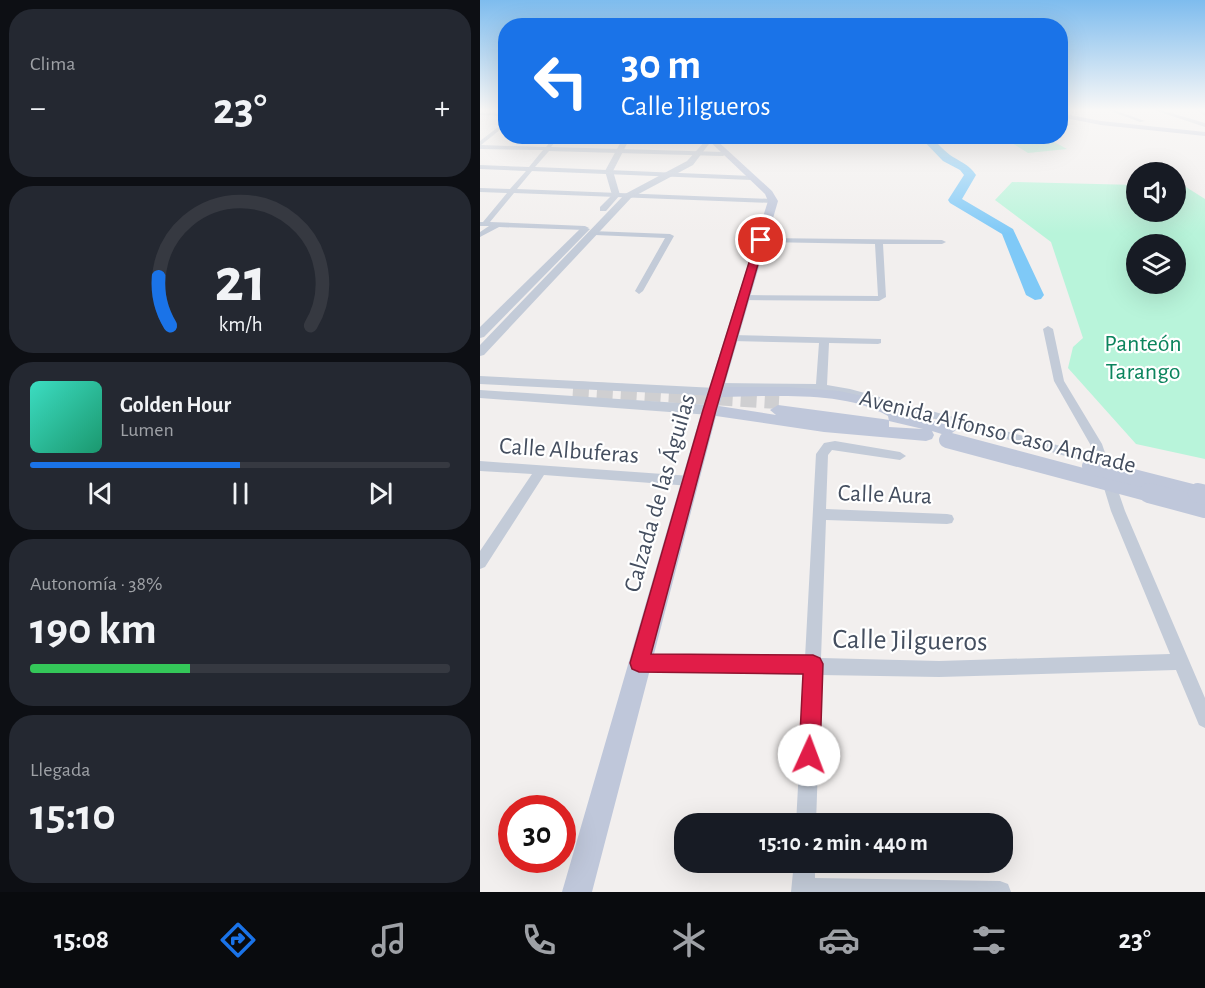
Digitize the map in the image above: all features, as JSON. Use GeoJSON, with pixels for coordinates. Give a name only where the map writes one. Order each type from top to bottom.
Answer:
{"type":"FeatureCollection","features":[{"type":"Feature","properties":{"kind":"main road"},"geometry":{"type":"LineString","coordinates":[[720,151],[770,193],[773,201]]}},
{"type":"Feature","properties":{"kind":"main road","name":"Calzada de las Águilas"},"geometry":{"type":"LineString","coordinates":[[577,892],[639,663],[773,201]]}},
{"type":"Feature","properties":{"kind":"main road"},"geometry":{"type":"LineString","coordinates":[[715,396],[827,395],[893,411],[904,418]]}},
{"type":"Feature","properties":{"kind":"main road"},"geometry":{"type":"LineString","coordinates":[[715,396],[824,427],[926,435]]}},
{"type":"Feature","properties":{"kind":"main road","name":"Avenida Alfonso Caso Andrade"},"geometry":{"type":"LineString","coordinates":[[1205,495],[948,435],[926,435],[857,418],[778,405],[904,418],[948,435],[1205,508]]}},
{"type":"Feature","properties":{"kind":"street"},"geometry":{"type":"LineString","coordinates":[[483,224],[546,151]]}},
{"type":"Feature","properties":{"kind":"street"},"geometry":{"type":"LineString","coordinates":[[570,151],[723,154]]}},
{"type":"Feature","properties":{"kind":"street"},"geometry":{"type":"LineString","coordinates":[[480,334],[565,248],[590,230],[628,196],[672,174],[702,151]]}},
{"type":"Feature","properties":{"kind":"street"},"geometry":{"type":"LineString","coordinates":[[603,180],[621,152]]}},
{"type":"Feature","properties":{"kind":"street"},"geometry":{"type":"LineString","coordinates":[[480,167],[752,178]]}},
{"type":"Feature","properties":{"kind":"street"},"geometry":{"type":"LineString","coordinates":[[609,171],[616,195]]}},
{"type":"Feature","properties":{"kind":"street"},"geometry":{"type":"LineString","coordinates":[[480,190],[597,191],[628,196],[773,201]]}},
{"type":"Feature","properties":{"kind":"street"},"geometry":{"type":"LineString","coordinates":[[480,352],[579,249],[616,195]]}},
{"type":"Feature","properties":{"kind":"street"},"geometry":{"type":"LineString","coordinates":[[483,224],[670,236],[639,291]]}},
{"type":"Feature","properties":{"kind":"street"},"geometry":{"type":"LineString","coordinates":[[480,235],[497,225]]}},
{"type":"Feature","properties":{"kind":"street"},"geometry":{"type":"LineString","coordinates":[[761,240],[942,242]]}},
{"type":"Feature","properties":{"kind":"street"},"geometry":{"type":"LineString","coordinates":[[744,298],[876,299],[882,297],[879,241]]}},
{"type":"Feature","properties":{"kind":"street"},"geometry":{"type":"LineString","coordinates":[[565,248],[579,249]]}},
{"type":"Feature","properties":{"kind":"street"},"geometry":{"type":"LineString","coordinates":[[1048,329],[1059,381],[1096,444],[1118,511],[1205,719]]}},
{"type":"Feature","properties":{"kind":"street"},"geometry":{"type":"LineString","coordinates":[[732,338],[878,341]]}},
{"type":"Feature","properties":{"kind":"street"},"geometry":{"type":"LineString","coordinates":[[821,388],[824,340]]}},
{"type":"Feature","properties":{"kind":"street"},"geometry":{"type":"LineString","coordinates":[[480,380],[715,396]]}},
{"type":"Feature","properties":{"kind":"street","name":"Avenida Alfonso Caso Andrade"},"geometry":{"type":"LineString","coordinates":[[715,396],[821,388],[873,398],[1102,462]]}},
{"type":"Feature","properties":{"kind":"street"},"geometry":{"type":"LineString","coordinates":[[480,394],[715,396]]}},
{"type":"Feature","properties":{"kind":"street"},"geometry":{"type":"LineString","coordinates":[[806,813],[822,454],[828,446],[900,456]]}},
{"type":"Feature","properties":{"kind":"street","name":"Calle Albuferas"},"geometry":{"type":"LineString","coordinates":[[480,466],[691,481]]}},
{"type":"Feature","properties":{"kind":"street"},"geometry":{"type":"LineString","coordinates":[[480,563],[541,470]]}},
{"type":"Feature","properties":{"kind":"street","name":"Calle Aura"},"geometry":{"type":"LineString","coordinates":[[820,514],[947,519]]}},
{"type":"Feature","properties":{"kind":"street","name":"Calle Jilgueros"},"geometry":{"type":"LineString","coordinates":[[639,663],[813,664],[939,669],[1181,662]]}},
{"type":"Feature","properties":{"kind":"street"},"geometry":{"type":"LineString","coordinates":[[804,873],[803,891],[1000,892]]}},
{"type":"Feature","properties":{"kind":"green space"},"geometry":{"type":"Polygon","coordinates":[[[1024,151],[1051,151],[1028,153],[1024,151]]]}},
{"type":"Feature","properties":{"kind":"green space","name":"Panteón Tarango"},"geometry":{"type":"Polygon","coordinates":[[[1012,182],[1126,185],[1126,222],[1186,222],[1186,187],[1205,199],[1205,459],[1136,444],[1068,368],[1073,347],[1083,338],[1051,242],[995,200],[1012,182]]]}},
{"type":"Feature","properties":{"kind":"waterway"},"geometry":{"type":"LineString","coordinates":[[939,151],[947,159],[964,167],[970,175],[955,200],[1008,232],[1035,295]]}},
{"type":"Feature","properties":{"kind":"tunnel"},"geometry":{"type":"LineString","coordinates":[[573,389],[779,401]]}},
{"type":"Feature","properties":{"kind":"route"},"geometry":{"type":"LineString","coordinates":[[761,240],[710,410],[639,663],[813,664],[809,755]]}}]}
